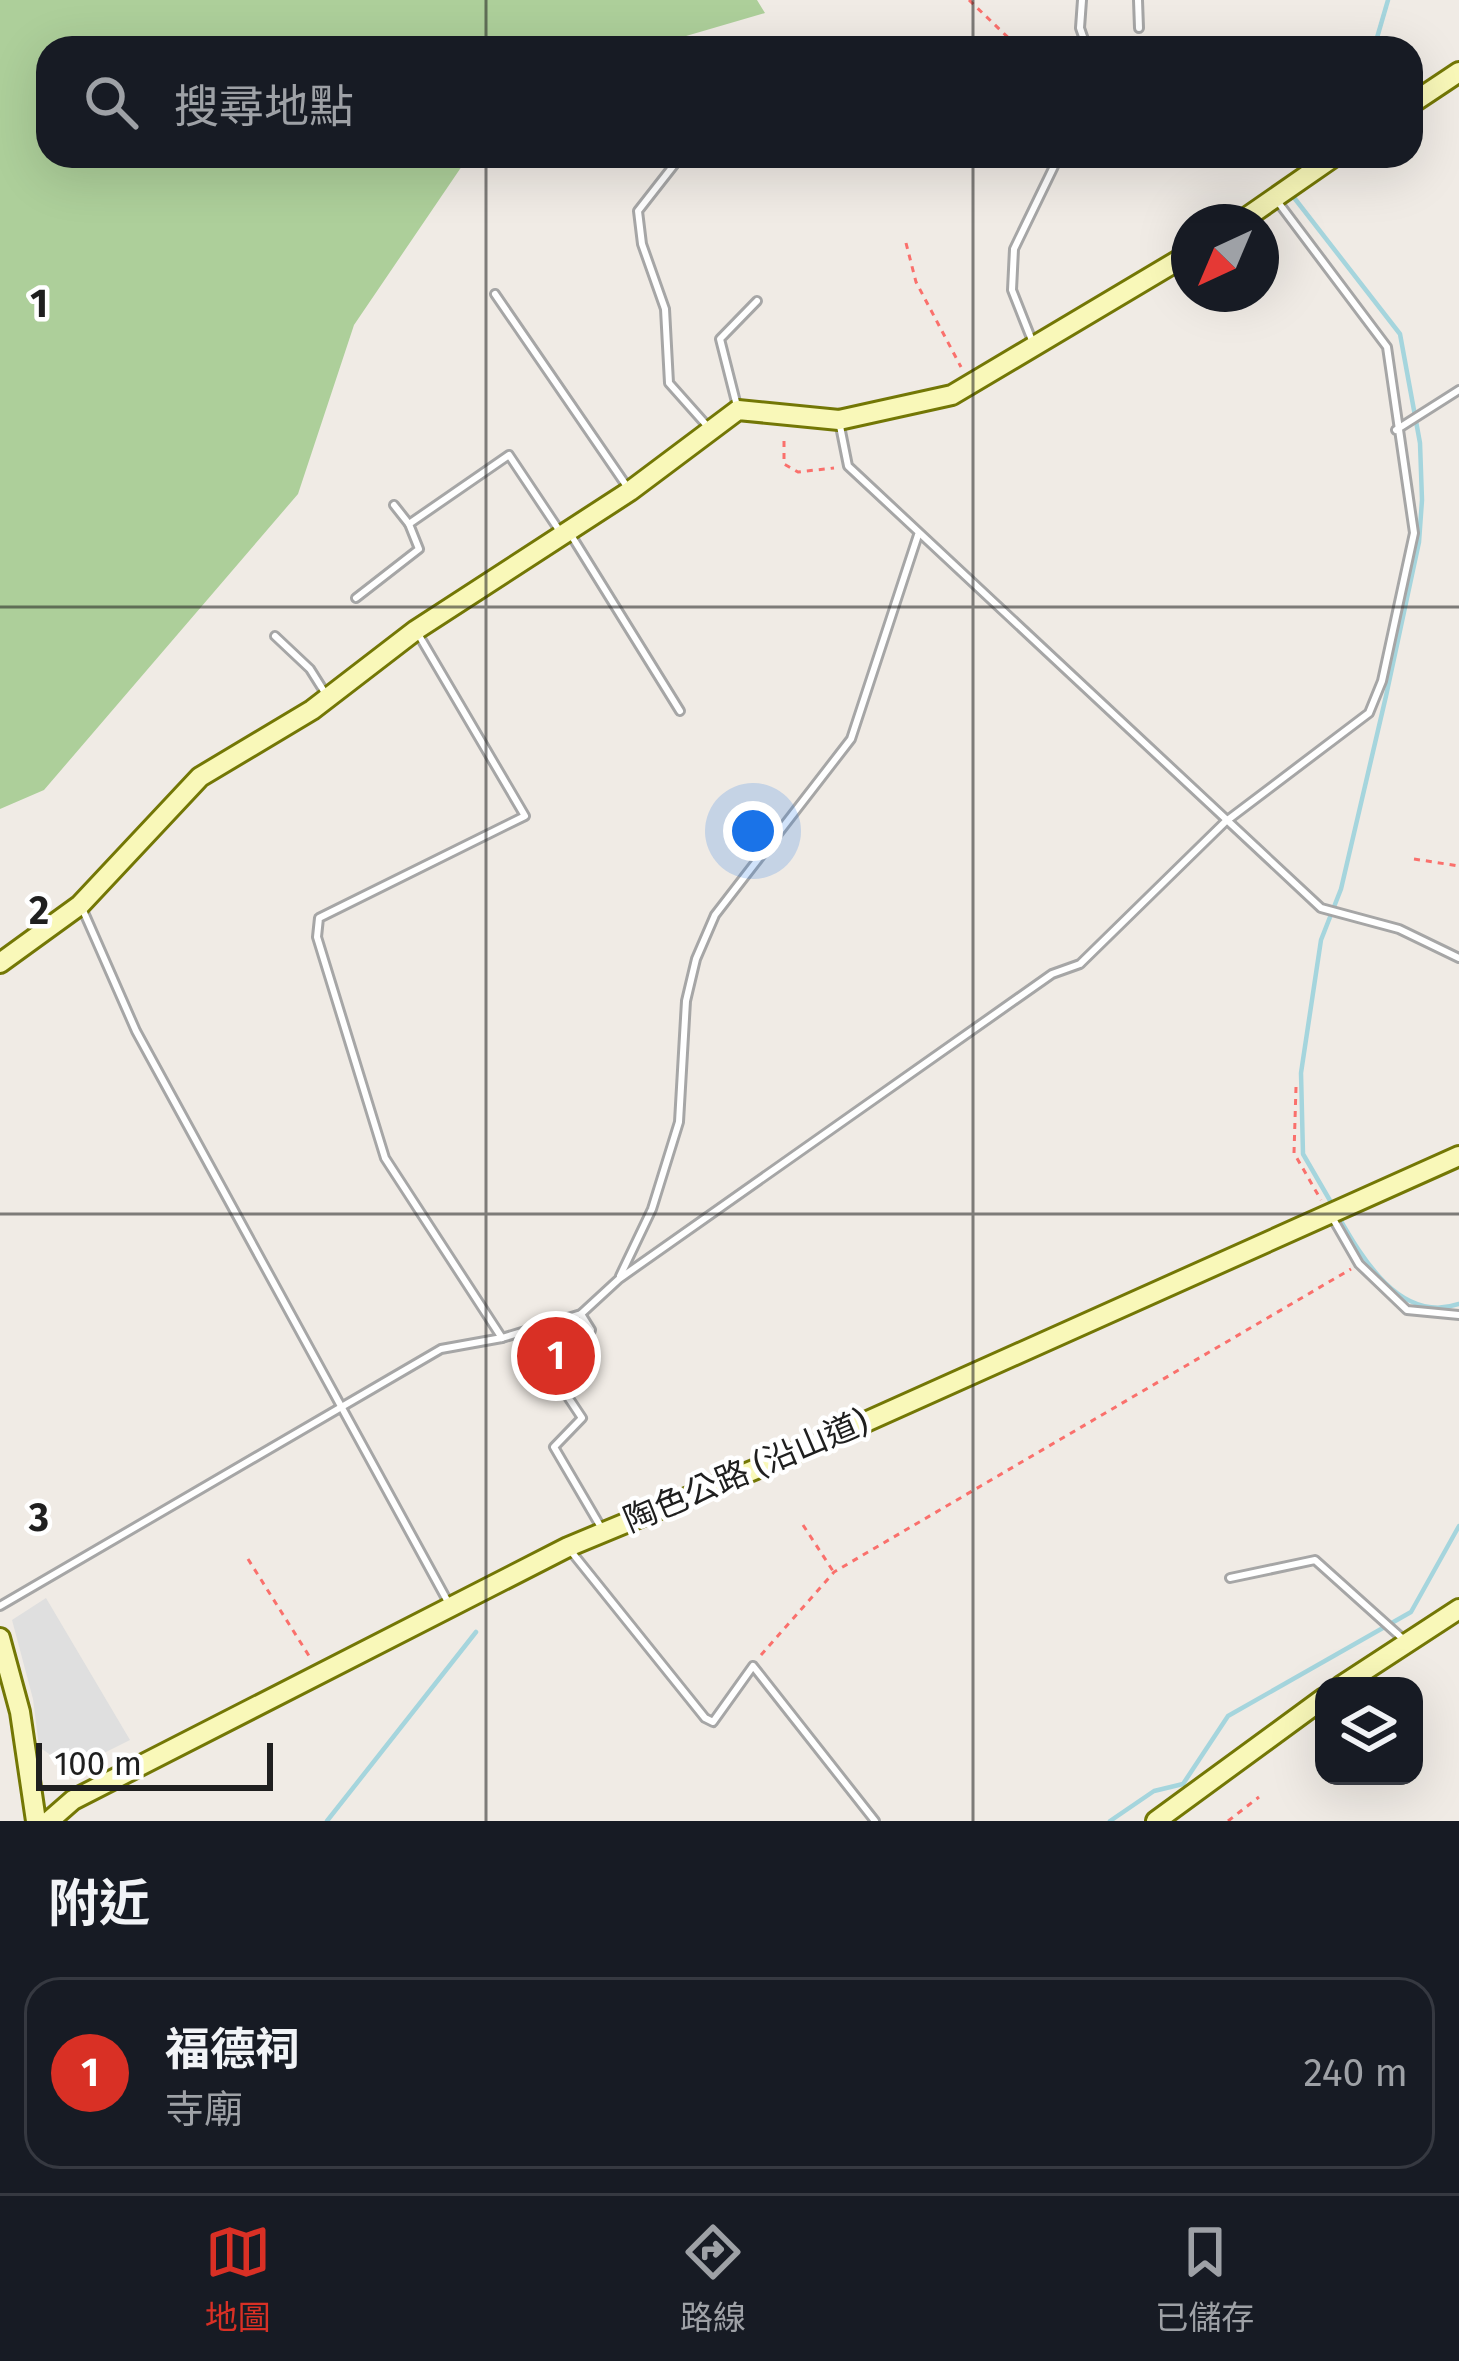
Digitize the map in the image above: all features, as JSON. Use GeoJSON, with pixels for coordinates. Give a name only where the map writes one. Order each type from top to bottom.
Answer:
{"type":"FeatureCollection","features":[{"type":"Feature","properties":{"kind":"street"},"geometry":{"type":"LineString","coordinates":[[1423,96],[1459,72]]}},
{"type":"Feature","properties":{"kind":"street"},"geometry":{"type":"LineString","coordinates":[[1268,204],[1319,168]]}},
{"type":"Feature","properties":{"kind":"street"},"geometry":{"type":"LineString","coordinates":[[0,963],[80,904],[200,777],[328,697],[416,630],[630,491],[738,410],[839,421],[952,395],[1171,265]]}},
{"type":"Feature","properties":{"kind":"street","name":"陶色公路 (沿山道)"},"geometry":{"type":"LineString","coordinates":[[50,1821],[73,1800],[568,1547],[1332,1217],[1459,1156]]}},
{"type":"Feature","properties":{"kind":"street"},"geometry":{"type":"LineString","coordinates":[[1350,1677],[1400,1634],[1459,1610]]}},
{"type":"Feature","properties":{"kind":"street"},"geometry":{"type":"LineString","coordinates":[[0,1638],[20,1712],[36,1821]]}},
{"type":"Feature","properties":{"kind":"street"},"geometry":{"type":"LineString","coordinates":[[1156,1821],[1315,1705]]}},
{"type":"Feature","properties":{"kind":"lane"},"geometry":{"type":"LineString","coordinates":[[1082,0],[1083,36]]}},
{"type":"Feature","properties":{"kind":"lane"},"geometry":{"type":"LineString","coordinates":[[1138,0],[1138,28]]}},
{"type":"Feature","properties":{"kind":"lane"},"geometry":{"type":"LineString","coordinates":[[672,168],[638,211],[642,244],[664,309],[669,383],[711,430]]}},
{"type":"Feature","properties":{"kind":"lane"},"geometry":{"type":"LineString","coordinates":[[1035,346],[1012,290],[1014,249],[1053,168]]}},
{"type":"Feature","properties":{"kind":"lane"},"geometry":{"type":"LineString","coordinates":[[0,1606],[441,1349],[502,1338],[581,1314],[619,1280],[1052,974],[1080,964],[1225,822],[1369,713],[1382,681],[1414,532],[1387,347],[1276,199]]}},
{"type":"Feature","properties":{"kind":"lane"},"geometry":{"type":"LineString","coordinates":[[495,294],[630,491]]}},
{"type":"Feature","properties":{"kind":"lane"},"geometry":{"type":"LineString","coordinates":[[738,410],[720,339],[757,301]]}},
{"type":"Feature","properties":{"kind":"lane"},"geometry":{"type":"LineString","coordinates":[[1396,430],[1459,390]]}},
{"type":"Feature","properties":{"kind":"lane"},"geometry":{"type":"LineString","coordinates":[[839,421],[848,466],[1321,908],[1346,919],[1399,929],[1459,958]]}},
{"type":"Feature","properties":{"kind":"lane"},"geometry":{"type":"LineString","coordinates":[[409,524],[509,455],[680,711]]}},
{"type":"Feature","properties":{"kind":"lane"},"geometry":{"type":"LineString","coordinates":[[356,598],[418,550],[409,524],[394,505]]}},
{"type":"Feature","properties":{"kind":"lane"},"geometry":{"type":"LineString","coordinates":[[619,1280],[652,1209],[679,1122],[686,1001],[696,959],[715,915],[851,739],[919,535]]}},
{"type":"Feature","properties":{"kind":"lane"},"geometry":{"type":"LineString","coordinates":[[416,630],[525,816],[320,918],[317,937],[385,1159],[502,1338]]}},
{"type":"Feature","properties":{"kind":"lane"},"geometry":{"type":"LineString","coordinates":[[275,636],[310,669],[328,697]]}},
{"type":"Feature","properties":{"kind":"lane"},"geometry":{"type":"LineString","coordinates":[[80,904],[136,1031],[450,1606]]}},
{"type":"Feature","properties":{"kind":"lane"},"geometry":{"type":"LineString","coordinates":[[1332,1217],[1359,1264],[1407,1310],[1459,1315]]}},
{"type":"Feature","properties":{"kind":"lane"},"geometry":{"type":"LineString","coordinates":[[581,1314],[591,1330],[566,1394],[582,1418],[554,1447],[604,1532]]}},
{"type":"Feature","properties":{"kind":"lane"},"geometry":{"type":"LineString","coordinates":[[568,1547],[705,1718],[713,1722],[752,1666],[874,1821]]}},
{"type":"Feature","properties":{"kind":"lane"},"geometry":{"type":"LineString","coordinates":[[1230,1578],[1315,1559],[1400,1634]]}},
{"type":"Feature","properties":{"kind":"path"},"geometry":{"type":"LineString","coordinates":[[969,0],[1006,36]]}},
{"type":"Feature","properties":{"kind":"path"},"geometry":{"type":"LineString","coordinates":[[906,243],[916,282],[971,384]]}},
{"type":"Feature","properties":{"kind":"path"},"geometry":{"type":"LineString","coordinates":[[784,441],[784,464],[798,472],[848,466]]}},
{"type":"Feature","properties":{"kind":"path"},"geometry":{"type":"LineString","coordinates":[[1414,859],[1459,866]]}},
{"type":"Feature","properties":{"kind":"path"},"geometry":{"type":"LineString","coordinates":[[1296,1087],[1294,1154],[1332,1217]]}},
{"type":"Feature","properties":{"kind":"path"},"geometry":{"type":"LineString","coordinates":[[752,1666],[834,1572],[1359,1264]]}},
{"type":"Feature","properties":{"kind":"path"},"geometry":{"type":"LineString","coordinates":[[803,1526],[834,1572]]}},
{"type":"Feature","properties":{"kind":"path"},"geometry":{"type":"LineString","coordinates":[[248,1558],[319,1673]]}},
{"type":"Feature","properties":{"kind":"path"},"geometry":{"type":"LineString","coordinates":[[1228,1821],[1259,1797]]}},
{"type":"Feature","properties":{"kind":"green space"},"geometry":{"type":"Polygon","coordinates":[[[0,0],[757,0],[765,13],[686,36],[36,36],[36,168],[461,168],[354,325],[298,494],[44,790],[0,809],[0,0]]]}},
{"type":"Feature","properties":{"kind":"shaded area"},"geometry":{"type":"Polygon","coordinates":[[[46,1598],[130,1740],[78,1766],[64,1764],[39,1747],[33,1699],[12,1620],[46,1598]]]}},
{"type":"Feature","properties":{"kind":"waterway"},"geometry":{"type":"LineString","coordinates":[[1378,36],[1388,0]]}},
{"type":"Feature","properties":{"kind":"waterway"},"geometry":{"type":"LineString","coordinates":[[1296,192],[1292,195],[1400,334],[1420,443],[1419,542],[1341,889],[1321,940],[1301,1073],[1303,1154],[1332,1204]]}},
{"type":"Feature","properties":{"kind":"waterway"},"geometry":{"type":"LineString","coordinates":[[1337,1214],[1371,1267],[1401,1296],[1438,1308],[1459,1304]]}},
{"type":"Feature","properties":{"kind":"waterway"},"geometry":{"type":"LineString","coordinates":[[1110,1821],[1154,1791],[1183,1784],[1228,1716],[1411,1612],[1459,1526]]}},
{"type":"Feature","properties":{"kind":"waterway"},"geometry":{"type":"LineString","coordinates":[[327,1821],[476,1632]]}},
{"type":"Feature","properties":{"kind":"place","name":"福德祠"},"geometry":{"type":"Point","coordinates":[556,1356]}}]}
